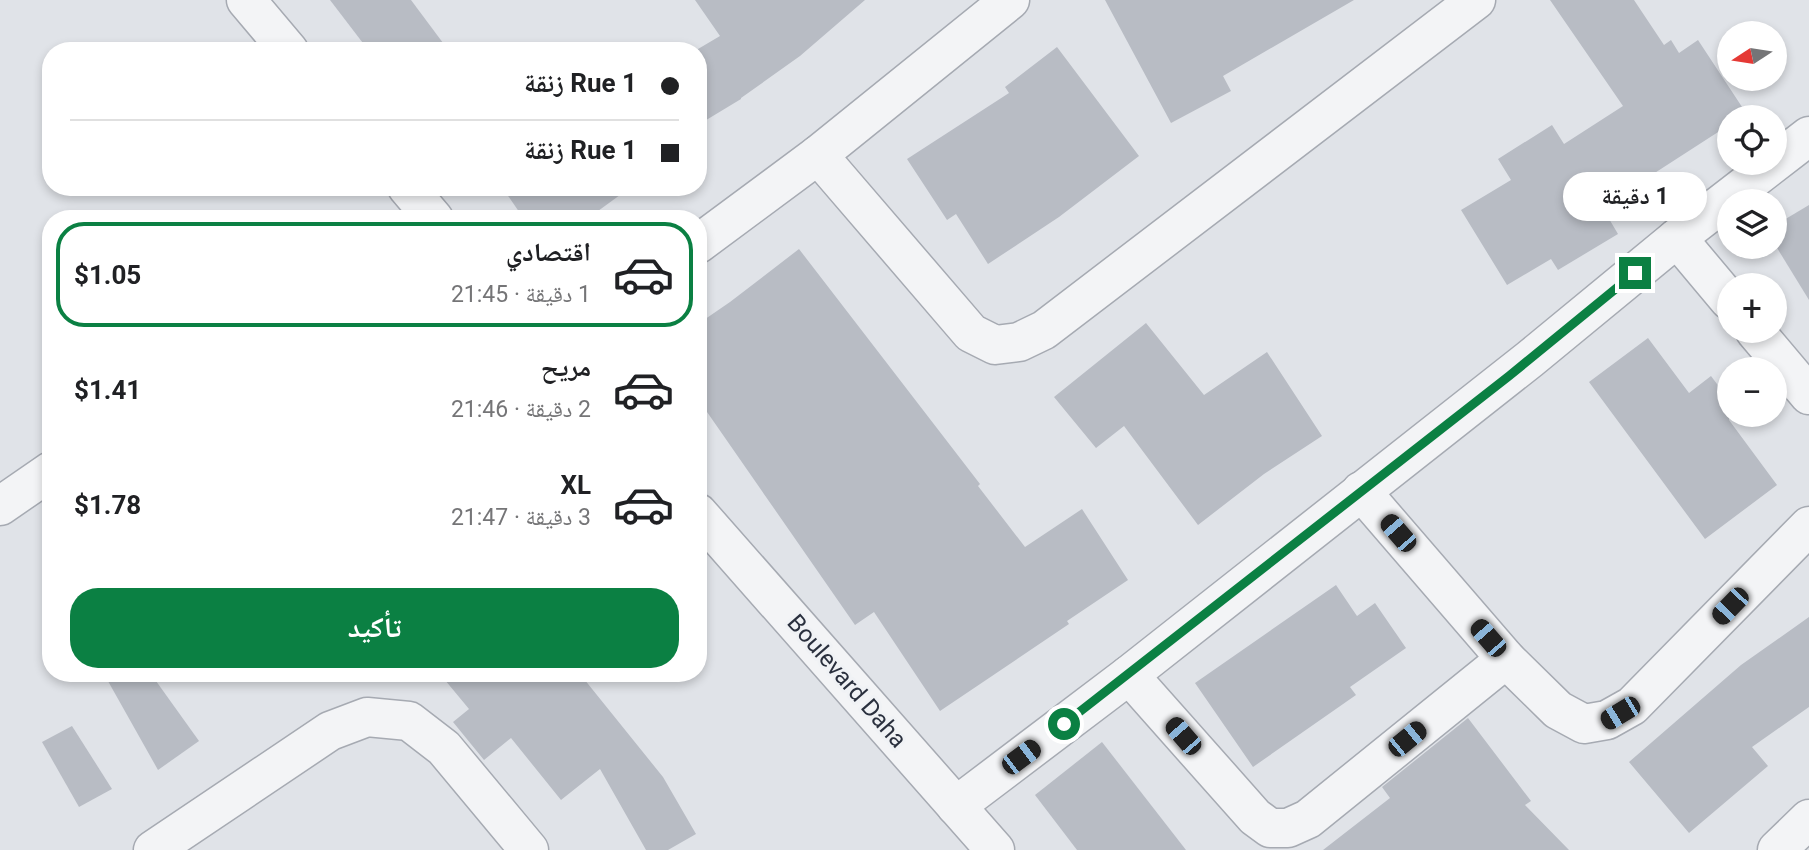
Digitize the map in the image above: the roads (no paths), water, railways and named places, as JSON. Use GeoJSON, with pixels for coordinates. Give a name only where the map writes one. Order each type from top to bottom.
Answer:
{"type":"FeatureCollection","features":[{"type":"Feature","properties":{"kind":"street"},"geometry":{"type":"LineString","coordinates":[[246,0],[281,42]]}},
{"type":"Feature","properties":{"kind":"street"},"geometry":{"type":"LineString","coordinates":[[707,237],[818,155],[1010,0]]}},
{"type":"Feature","properties":{"kind":"street"},"geometry":{"type":"LineString","coordinates":[[818,155],[971,333],[995,345],[1019,342],[1044,330],[1476,0]]}},
{"type":"Feature","properties":{"kind":"street"},"geometry":{"type":"LineString","coordinates":[[956,806],[1129,675],[1809,136]]}},
{"type":"Feature","properties":{"kind":"street"},"geometry":{"type":"LineString","coordinates":[[1677,238],[1717,286]]}},
{"type":"Feature","properties":{"kind":"street"},"geometry":{"type":"LineString","coordinates":[[1765,343],[1809,395]]}},
{"type":"Feature","properties":{"kind":"street"},"geometry":{"type":"LineString","coordinates":[[0,506],[42,477]]}},
{"type":"Feature","properties":{"kind":"street"},"geometry":{"type":"LineString","coordinates":[[1362,491],[1506,659],[1558,709],[1584,723],[1607,720],[1632,706],[1809,526]]}},
{"type":"Feature","properties":{"kind":"street","name":"Boulevard Daha"},"geometry":{"type":"LineString","coordinates":[[707,523],[995,850]]}},
{"type":"Feature","properties":{"kind":"street"},"geometry":{"type":"LineString","coordinates":[[1129,675],[1255,817],[1270,828],[1288,828],[1308,819],[1506,659]]}},
{"type":"Feature","properties":{"kind":"street"},"geometry":{"type":"LineString","coordinates":[[153,850],[330,731],[367,717],[409,721],[444,748],[529,850]]}},
{"type":"Feature","properties":{"kind":"street"},"geometry":{"type":"LineString","coordinates":[[1777,850],[1809,819]]}}]}
